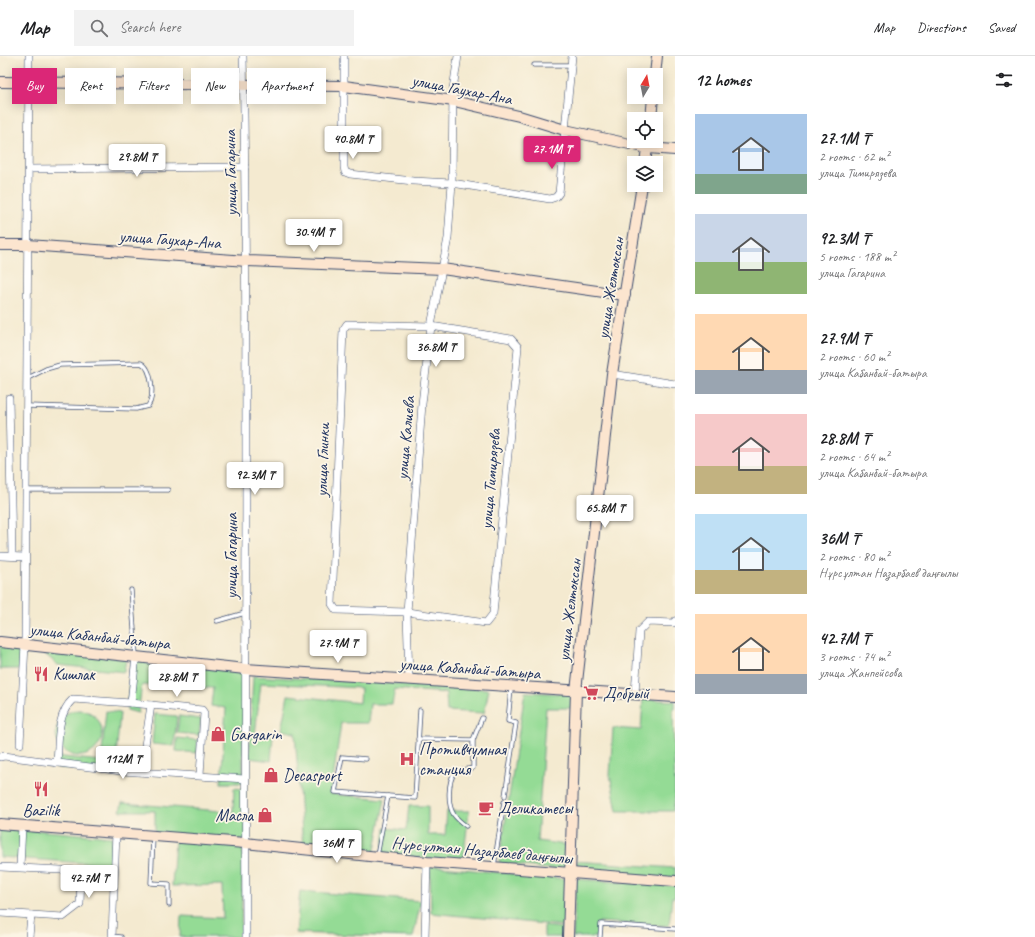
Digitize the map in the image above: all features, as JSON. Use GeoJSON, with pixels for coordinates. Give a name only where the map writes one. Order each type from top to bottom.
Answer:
{"type":"FeatureCollection","features":[{"type":"Feature","properties":{"kind":"street"},"geometry":{"type":"LineString","coordinates":[[29,56],[29,68]]}},
{"type":"Feature","properties":{"kind":"street","name":"улица Гагарина"},"geometry":{"type":"LineString","coordinates":[[243,56],[247,261],[245,613],[246,937]]}},
{"type":"Feature","properties":{"kind":"street"},"geometry":{"type":"LineString","coordinates":[[344,56],[345,172],[350,174],[413,181],[452,183],[550,199],[556,198],[559,193],[572,56]]}},
{"type":"Feature","properties":{"kind":"street","name":"улица Калиева"},"geometry":{"type":"LineString","coordinates":[[409,680],[406,612],[422,404],[431,326],[448,238],[452,183],[453,89],[458,56]]}},
{"type":"Feature","properties":{"kind":"street"},"geometry":{"type":"LineString","coordinates":[[656,68],[657,56]]}},
{"type":"Feature","properties":{"kind":"street","name":"улица Гаухар-Ана"},"geometry":{"type":"LineString","coordinates":[[0,82],[12,82]]}},
{"type":"Feature","properties":{"kind":"street","name":"улица Гаухар-Ана"},"geometry":{"type":"LineString","coordinates":[[57,82],[344,86],[454,101],[519,116],[565,130],[627,140]]}},
{"type":"Feature","properties":{"kind":"street"},"geometry":{"type":"LineString","coordinates":[[20,744],[25,644],[25,490],[30,104]]}},
{"type":"Feature","properties":{"kind":"street","name":"улица Гаухар-Ана"},"geometry":{"type":"LineString","coordinates":[[663,147],[675,150]]}},
{"type":"Feature","properties":{"kind":"street"},"geometry":{"type":"LineString","coordinates":[[29,169],[245,167]]}},
{"type":"Feature","properties":{"kind":"street","name":"улица Желтоксан"},"geometry":{"type":"LineString","coordinates":[[568,937],[576,691],[612,374],[641,192]]}},
{"type":"Feature","properties":{"kind":"street","name":"улица Гаухар-Ана"},"geometry":{"type":"LineString","coordinates":[[0,245],[28,245],[247,261],[442,269],[625,295]]}},
{"type":"Feature","properties":{"kind":"street","name":"улица Глинки"},"geometry":{"type":"LineString","coordinates":[[406,612],[336,610],[332,604],[343,330],[347,324],[431,326]]}},
{"type":"Feature","properties":{"kind":"street","name":"улица Тимирязева"},"geometry":{"type":"LineString","coordinates":[[406,612],[486,623],[493,614],[518,347],[511,339],[431,326]]}},
{"type":"Feature","properties":{"kind":"street"},"geometry":{"type":"LineString","coordinates":[[612,374],[675,384]]}},
{"type":"Feature","properties":{"kind":"street"},"geometry":{"type":"LineString","coordinates":[[9,398],[12,556]]}},
{"type":"Feature","properties":{"kind":"street"},"geometry":{"type":"LineString","coordinates":[[0,556],[25,557]]}},
{"type":"Feature","properties":{"kind":"street"},"geometry":{"type":"LineString","coordinates":[[635,694],[639,631],[648,622],[674,623],[675,621]]}},
{"type":"Feature","properties":{"kind":"street","name":"улица Кабанбай-батыра"},"geometry":{"type":"LineString","coordinates":[[0,642],[245,669],[675,697]]}},
{"type":"Feature","properties":{"kind":"street"},"geometry":{"type":"LineString","coordinates":[[131,703],[136,656]]}},
{"type":"Feature","properties":{"kind":"street"},"geometry":{"type":"LineString","coordinates":[[57,763],[62,715],[67,705],[73,699],[131,703],[202,710],[204,713],[200,775]]}},
{"type":"Feature","properties":{"kind":"street"},"geometry":{"type":"LineString","coordinates":[[141,772],[151,705]]}},
{"type":"Feature","properties":{"kind":"street"},"geometry":{"type":"LineString","coordinates":[[0,757],[4,756],[141,772],[245,779]]}},
{"type":"Feature","properties":{"kind":"street","name":"Нұрсұлтан Назарбаев даңғылы"},"geometry":{"type":"LineString","coordinates":[[0,824],[246,843],[427,862],[675,881]]}},
{"type":"Feature","properties":{"kind":"street"},"geometry":{"type":"LineString","coordinates":[[20,867],[22,826]]}},
{"type":"Feature","properties":{"kind":"street"},"geometry":{"type":"LineString","coordinates":[[112,936],[116,833]]}},
{"type":"Feature","properties":{"kind":"street"},"geometry":{"type":"LineString","coordinates":[[425,937],[427,862]]}},
{"type":"Feature","properties":{"kind":"street"},"geometry":{"type":"LineString","coordinates":[[0,867],[81,870],[80,904],[63,917],[0,913]]}},
{"type":"Feature","properties":{"kind":"street"},"geometry":{"type":"LineString","coordinates":[[29,937],[31,915]]}},
{"type":"Feature","properties":{"kind":"lane"},"geometry":{"type":"LineString","coordinates":[[534,65],[571,65]]}},
{"type":"Feature","properties":{"kind":"lane"},"geometry":{"type":"LineString","coordinates":[[26,406],[136,409],[148,406],[150,403],[151,392],[149,371],[145,365],[141,363],[60,365],[46,369],[27,379]]}},
{"type":"Feature","properties":{"kind":"lane"},"geometry":{"type":"LineString","coordinates":[[25,490],[168,490]]}},
{"type":"Feature","properties":{"kind":"lane"},"geometry":{"type":"LineString","coordinates":[[131,590],[136,656]]}},
{"type":"Feature","properties":{"kind":"lane"},"geometry":{"type":"LineString","coordinates":[[217,621],[245,613]]}},
{"type":"Feature","properties":{"kind":"lane"},"geometry":{"type":"LineString","coordinates":[[505,796],[516,723],[508,721],[511,687]]}},
{"type":"Feature","properties":{"kind":"lane"},"geometry":{"type":"LineString","coordinates":[[366,759],[342,757],[335,792],[415,798],[420,710]]}},
{"type":"Feature","properties":{"kind":"lane"},"geometry":{"type":"LineString","coordinates":[[466,826],[454,814],[449,792],[450,778],[455,772],[473,768],[473,740],[482,718]]}},
{"type":"Feature","properties":{"kind":"lane"},"geometry":{"type":"LineString","coordinates":[[418,739],[473,740]]}},
{"type":"Feature","properties":{"kind":"lane"},"geometry":{"type":"LineString","coordinates":[[376,857],[388,796]]}},
{"type":"Feature","properties":{"kind":"lane"},"geometry":{"type":"LineString","coordinates":[[494,867],[504,802]]}},
{"type":"Feature","properties":{"kind":"lane"},"geometry":{"type":"LineString","coordinates":[[153,836],[151,883],[169,884],[169,905]]}},
{"type":"Feature","properties":{"kind":"lane"},"geometry":{"type":"LineString","coordinates":[[600,937],[601,924],[675,929]]}},
{"type":"Feature","properties":{"kind":"lane"},"geometry":{"type":"LineString","coordinates":[[112,936],[121,937]]}},
{"type":"Feature","properties":{"kind":"green space"},"geometry":{"type":"Polygon","coordinates":[[[0,644],[21,647],[20,669],[0,669],[0,644]]]}},
{"type":"Feature","properties":{"kind":"green space"},"geometry":{"type":"Polygon","coordinates":[[[29,647],[126,659],[124,672],[58,665],[45,654],[29,653],[29,647]]]}},
{"type":"Feature","properties":{"kind":"green space"},"geometry":{"type":"Polygon","coordinates":[[[131,659],[243,671],[243,783],[221,783],[226,708],[211,706],[213,688],[142,685],[138,713],[127,710],[131,659]]]}},
{"type":"Feature","properties":{"kind":"green space"},"geometry":{"type":"Polygon","coordinates":[[[253,676],[489,689],[484,713],[447,711],[446,693],[395,689],[392,704],[370,704],[368,723],[341,723],[331,794],[385,799],[374,854],[303,847],[295,733],[281,730],[288,695],[360,703],[361,688],[261,683],[255,734],[273,735],[271,761],[249,758],[253,676]]]}},
{"type":"Feature","properties":{"kind":"green space"},"geometry":{"type":"Polygon","coordinates":[[[525,692],[572,694],[573,708],[546,708],[537,841],[567,845],[567,871],[499,863],[525,692]]]}},
{"type":"Feature","properties":{"kind":"green space"},"geometry":{"type":"Polygon","coordinates":[[[643,699],[675,701],[675,708],[673,708],[675,797],[673,811],[617,811],[610,775],[613,728],[641,730],[643,699]]]}},
{"type":"Feature","properties":{"kind":"green space"},"geometry":{"type":"Polygon","coordinates":[[[74,710],[84,710],[92,714],[98,720],[102,728],[102,738],[98,746],[92,752],[84,756],[74,756],[66,752],[60,746],[56,738],[56,728],[60,720],[66,714],[74,710]]]}},
{"type":"Feature","properties":{"kind":"green space"},"geometry":{"type":"Polygon","coordinates":[[[106,711],[120,713],[115,767],[102,772],[54,767],[54,756],[101,761],[106,711]]]}},
{"type":"Feature","properties":{"kind":"green space"},"geometry":{"type":"Polygon","coordinates":[[[155,714],[177,716],[174,746],[152,744],[155,714]]]}},
{"type":"Feature","properties":{"kind":"green space"},"geometry":{"type":"Polygon","coordinates":[[[179,716],[201,719],[199,735],[177,733],[179,716]]]}},
{"type":"Feature","properties":{"kind":"green space"},"geometry":{"type":"Polygon","coordinates":[[[177,738],[198,740],[197,753],[176,751],[177,738]]]}},
{"type":"Feature","properties":{"kind":"green space"},"geometry":{"type":"Polygon","coordinates":[[[234,788],[245,789],[246,841],[155,833],[155,811],[120,811],[122,803],[233,812],[234,788]]]}},
{"type":"Feature","properties":{"kind":"green space"},"geometry":{"type":"Polygon","coordinates":[[[409,806],[428,806],[428,835],[445,835],[447,811],[469,811],[463,862],[382,854],[385,828],[406,830],[409,806]]]}},
{"type":"Feature","properties":{"kind":"green space"},"geometry":{"type":"Polygon","coordinates":[[[0,827],[112,837],[112,865],[0,857],[0,827]]]}},
{"type":"Feature","properties":{"kind":"green space"},"geometry":{"type":"Polygon","coordinates":[[[175,840],[243,847],[241,937],[180,937],[181,916],[223,918],[222,885],[172,886],[175,840]]]}},
{"type":"Feature","properties":{"kind":"green space"},"geometry":{"type":"Polygon","coordinates":[[[574,861],[675,868],[675,879],[574,871],[574,861]]]}},
{"type":"Feature","properties":{"kind":"green space"},"geometry":{"type":"Polygon","coordinates":[[[430,866],[567,879],[565,926],[431,913],[430,866]]]}},
{"type":"Feature","properties":{"kind":"green space"},"geometry":{"type":"Polygon","coordinates":[[[576,879],[675,886],[675,897],[672,897],[669,926],[599,922],[597,937],[573,937],[576,879]]]}},
{"type":"Feature","properties":{"kind":"green space"},"geometry":{"type":"Polygon","coordinates":[[[300,891],[421,901],[413,937],[296,933],[300,891]]]}},
{"type":"Feature","properties":{"kind":"green space"},"geometry":{"type":"Polygon","coordinates":[[[544,926],[563,928],[564,937],[544,937],[544,926]]]}},
{"type":"Feature","properties":{"kind":"place","name":"Кишлак"},"geometry":{"type":"Point","coordinates":[41,674]}},
{"type":"Feature","properties":{"kind":"place","name":"Добрый"},"geometry":{"type":"Point","coordinates":[591,693]}},
{"type":"Feature","properties":{"kind":"place","name":"Gargarin"},"geometry":{"type":"Point","coordinates":[218,734]}},
{"type":"Feature","properties":{"kind":"place","name":"Противчумная станция"},"geometry":{"type":"Point","coordinates":[407,759]}},
{"type":"Feature","properties":{"kind":"place","name":"Decasport"},"geometry":{"type":"Point","coordinates":[271,775]}},
{"type":"Feature","properties":{"kind":"place","name":"Bazilik"},"geometry":{"type":"Point","coordinates":[41,789]}},
{"type":"Feature","properties":{"kind":"place","name":"Деликатесы"},"geometry":{"type":"Point","coordinates":[486,808]}},
{"type":"Feature","properties":{"kind":"place","name":"Масла"},"geometry":{"type":"Point","coordinates":[265,815]}}]}
